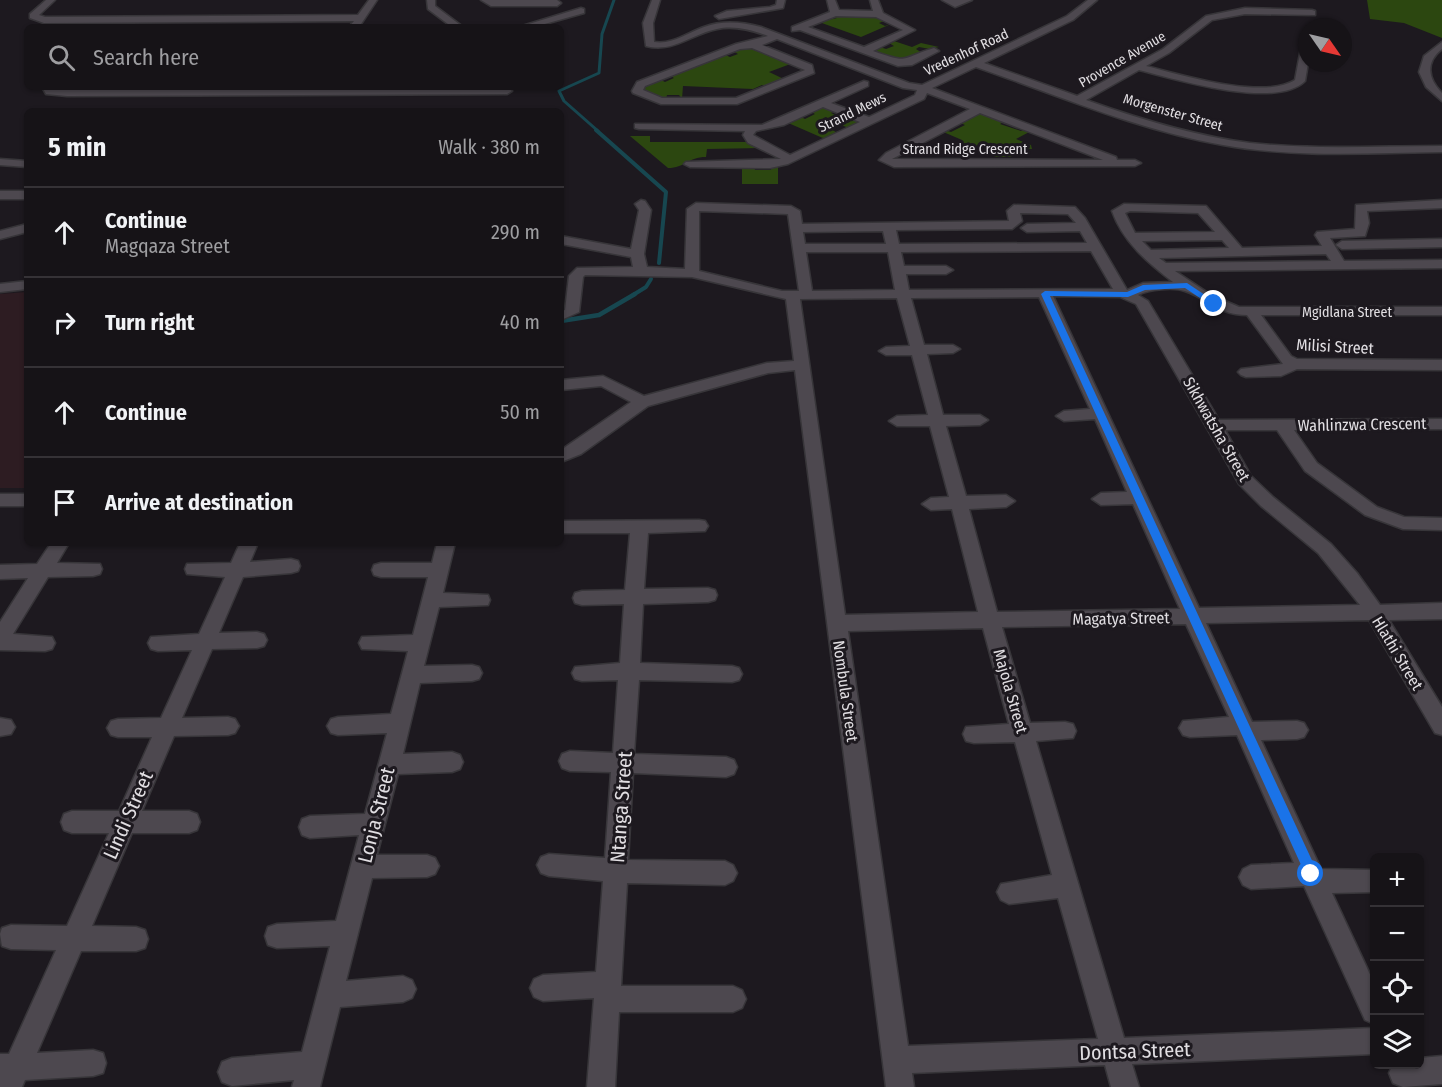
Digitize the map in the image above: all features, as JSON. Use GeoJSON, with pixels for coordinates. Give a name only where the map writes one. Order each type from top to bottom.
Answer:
{"type":"FeatureCollection","features":[{"type":"Feature","properties":{"kind":"street"},"geometry":{"type":"LineString","coordinates":[[51,0],[33,16],[44,20],[357,23],[373,0]]}},
{"type":"Feature","properties":{"kind":"street"},"geometry":{"type":"LineString","coordinates":[[431,0],[431,7],[450,24]]}},
{"type":"Feature","properties":{"kind":"street"},"geometry":{"type":"LineString","coordinates":[[485,0],[491,3],[557,1],[553,18]]}},
{"type":"Feature","properties":{"kind":"street"},"geometry":{"type":"LineString","coordinates":[[656,0],[648,23],[649,44],[653,46],[664,46],[715,26],[741,25],[740,12]]}},
{"type":"Feature","properties":{"kind":"street"},"geometry":{"type":"LineString","coordinates":[[718,16],[765,11],[779,7],[781,0]]}},
{"type":"Feature","properties":{"kind":"street"},"geometry":{"type":"LineString","coordinates":[[831,0],[835,13]]}},
{"type":"Feature","properties":{"kind":"street"},"geometry":{"type":"LineString","coordinates":[[874,0],[878,14]]}},
{"type":"Feature","properties":{"kind":"street"},"geometry":{"type":"LineString","coordinates":[[946,0],[955,4],[968,0]]}},
{"type":"Feature","properties":{"kind":"street","name":"Vredenhof Road"},"geometry":{"type":"LineString","coordinates":[[741,25],[777,36],[908,86],[923,88],[1070,18],[1094,0]]}},
{"type":"Feature","properties":{"kind":"street"},"geometry":{"type":"LineString","coordinates":[[1308,1],[1312,18]]}},
{"type":"Feature","properties":{"kind":"street"},"geometry":{"type":"LineString","coordinates":[[534,24],[581,11]]}},
{"type":"Feature","properties":{"kind":"street","name":"Provence Avenue"},"geometry":{"type":"LineString","coordinates":[[1080,99],[1166,51],[1201,23],[1216,15],[1245,11],[1312,13]]}},
{"type":"Feature","properties":{"kind":"street"},"geometry":{"type":"LineString","coordinates":[[864,51],[910,31],[878,14],[835,13],[795,29],[898,63],[915,60],[934,51]]}},
{"type":"Feature","properties":{"kind":"street"},"geometry":{"type":"LineString","coordinates":[[115,24],[119,20]]}},
{"type":"Feature","properties":{"kind":"street"},"geometry":{"type":"LineString","coordinates":[[753,45],[809,67],[811,71],[737,101],[661,101],[637,91],[641,84],[742,46],[753,45],[777,36]]}},
{"type":"Feature","properties":{"kind":"street"},"geometry":{"type":"LineString","coordinates":[[1442,45],[1431,53],[1424,72],[1425,81],[1442,98]]}},
{"type":"Feature","properties":{"kind":"street"},"geometry":{"type":"LineString","coordinates":[[915,60],[930,65]]}},
{"type":"Feature","properties":{"kind":"street","name":"Morgenster Street"},"geometry":{"type":"LineString","coordinates":[[975,63],[1176,132],[1241,145],[1288,149],[1442,149]]}},
{"type":"Feature","properties":{"kind":"street"},"geometry":{"type":"LineString","coordinates":[[1137,67],[1227,87],[1288,88],[1299,81],[1301,72]]}},
{"type":"Feature","properties":{"kind":"street"},"geometry":{"type":"LineString","coordinates":[[941,69],[952,74]]}},
{"type":"Feature","properties":{"kind":"street","name":"Strand Mews"},"geometry":{"type":"LineString","coordinates":[[639,126],[752,129],[780,123],[864,84]]}},
{"type":"Feature","properties":{"kind":"street","name":"Strand Ridge Crescent"},"geometry":{"type":"LineString","coordinates":[[923,88],[1119,163]]}},
{"type":"Feature","properties":{"kind":"street","name":"Strand Mews"},"geometry":{"type":"LineString","coordinates":[[690,164],[770,165],[789,159],[920,96],[923,88]]}},
{"type":"Feature","properties":{"kind":"street"},"geometry":{"type":"LineString","coordinates":[[49,90],[59,93],[252,90]]}},
{"type":"Feature","properties":{"kind":"street"},"geometry":{"type":"LineString","coordinates":[[380,90],[507,92]]}},
{"type":"Feature","properties":{"kind":"street"},"geometry":{"type":"LineString","coordinates":[[822,103],[868,122]]}},
{"type":"Feature","properties":{"kind":"street","name":"Strand Ridge Crescent"},"geometry":{"type":"LineString","coordinates":[[979,109],[890,155],[885,160],[894,164],[1135,163]]}},
{"type":"Feature","properties":{"kind":"street"},"geometry":{"type":"LineString","coordinates":[[752,129],[748,135],[752,141],[789,159]]}},
{"type":"Feature","properties":{"kind":"street"},"geometry":{"type":"LineString","coordinates":[[0,162],[24,164]]}},
{"type":"Feature","properties":{"kind":"street"},"geometry":{"type":"LineString","coordinates":[[0,195],[24,195]]}},
{"type":"Feature","properties":{"kind":"street"},"geometry":{"type":"LineString","coordinates":[[640,204],[645,210],[637,254],[641,271]]}},
{"type":"Feature","properties":{"kind":"street"},"geometry":{"type":"LineString","coordinates":[[1340,265],[1321,235],[1360,233],[1363,223],[1360,208],[1366,205],[1442,204]]}},
{"type":"Feature","properties":{"kind":"street"},"geometry":{"type":"LineString","coordinates":[[692,273],[693,209],[696,207],[790,209],[794,211],[795,223],[860,227],[893,248],[946,270]]}},
{"type":"Feature","properties":{"kind":"street"},"geometry":{"type":"LineString","coordinates":[[1221,231],[1129,232],[1118,214],[1122,209],[1128,207],[1201,208],[1221,231],[1237,250]]}},
{"type":"Feature","properties":{"kind":"street"},"geometry":{"type":"LineString","coordinates":[[801,254],[893,248],[1025,232],[1081,222],[1074,211],[1019,208],[1013,210],[1016,218],[1012,225],[893,248]]}},
{"type":"Feature","properties":{"kind":"street","name":"Sikhwatsha Street"},"geometry":{"type":"LineString","coordinates":[[1081,222],[1125,294],[1141,301],[1245,480],[1260,498],[1334,559],[1372,611]]}},
{"type":"Feature","properties":{"kind":"street","name":"Nombula Street"},"geometry":{"type":"LineString","coordinates":[[795,223],[801,254],[799,294],[801,365],[900,1087]]}},
{"type":"Feature","properties":{"kind":"street"},"geometry":{"type":"LineString","coordinates":[[0,235],[24,229]]}},
{"type":"Feature","properties":{"kind":"street","name":"Mgidlana Street"},"geometry":{"type":"LineString","coordinates":[[1129,232],[1161,267],[1221,308],[1252,312],[1442,312]]}},
{"type":"Feature","properties":{"kind":"street"},"geometry":{"type":"LineString","coordinates":[[564,241],[637,254]]}},
{"type":"Feature","properties":{"kind":"street"},"geometry":{"type":"LineString","coordinates":[[1147,254],[1442,243]]}},
{"type":"Feature","properties":{"kind":"street"},"geometry":{"type":"LineString","coordinates":[[893,248],[1096,247]]}},
{"type":"Feature","properties":{"kind":"street"},"geometry":{"type":"LineString","coordinates":[[893,248],[956,259]]}},
{"type":"Feature","properties":{"kind":"street","name":"Majola Street"},"geometry":{"type":"LineString","coordinates":[[893,248],[990,620],[1125,1087]]}},
{"type":"Feature","properties":{"kind":"street"},"geometry":{"type":"LineString","coordinates":[[1161,267],[1442,264]]}},
{"type":"Feature","properties":{"kind":"street"},"geometry":{"type":"LineString","coordinates":[[564,315],[573,311],[576,276],[582,271],[692,273],[774,293],[799,294],[1125,294],[1143,287],[1187,286]]}},
{"type":"Feature","properties":{"kind":"street"},"geometry":{"type":"LineString","coordinates":[[0,288],[24,285]]}},
{"type":"Feature","properties":{"kind":"street"},"geometry":{"type":"LineString","coordinates":[[1045,294],[1370,1002]]}},
{"type":"Feature","properties":{"kind":"street","name":"Milisi Street"},"geometry":{"type":"LineString","coordinates":[[1252,312],[1286,359],[1294,364],[1442,365]]}},
{"type":"Feature","properties":{"kind":"street"},"geometry":{"type":"LineString","coordinates":[[886,351],[953,349]]}},
{"type":"Feature","properties":{"kind":"street"},"geometry":{"type":"LineString","coordinates":[[1246,372],[1281,371],[1294,364]]}},
{"type":"Feature","properties":{"kind":"street"},"geometry":{"type":"LineString","coordinates":[[564,455],[575,450],[642,402],[767,368],[801,365]]}},
{"type":"Feature","properties":{"kind":"street"},"geometry":{"type":"LineString","coordinates":[[564,385],[603,381],[642,402]]}},
{"type":"Feature","properties":{"kind":"street"},"geometry":{"type":"LineString","coordinates":[[1064,416],[1100,414]]}},
{"type":"Feature","properties":{"kind":"street"},"geometry":{"type":"LineString","coordinates":[[897,421],[980,420]]}},
{"type":"Feature","properties":{"kind":"street","name":"Wahlinzwa Crescent"},"geometry":{"type":"LineString","coordinates":[[1215,426],[1442,424]]}},
{"type":"Feature","properties":{"kind":"street","name":"Wahlinzwa Crescent"},"geometry":{"type":"LineString","coordinates":[[1282,425],[1311,466],[1335,487],[1371,511],[1403,523],[1442,524]]}},
{"type":"Feature","properties":{"kind":"street"},"geometry":{"type":"LineString","coordinates":[[1101,499],[1139,498]]}},
{"type":"Feature","properties":{"kind":"street"},"geometry":{"type":"LineString","coordinates":[[0,500],[24,500]]}},
{"type":"Feature","properties":{"kind":"street"},"geometry":{"type":"LineString","coordinates":[[931,504],[1006,501]]}},
{"type":"Feature","properties":{"kind":"street"},"geometry":{"type":"LineString","coordinates":[[564,527],[699,526]]}},
{"type":"Feature","properties":{"kind":"street","name":"Ntanga Street"},"geometry":{"type":"LineString","coordinates":[[601,1087],[639,527]]}},
{"type":"Feature","properties":{"kind":"street"},"geometry":{"type":"LineString","coordinates":[[45,643],[0,640],[58,546]]}},
{"type":"Feature","properties":{"kind":"street","name":"Lindi Street"},"geometry":{"type":"LineString","coordinates":[[8,1074],[74,938],[248,546]]}},
{"type":"Feature","properties":{"kind":"street","name":"Lonja Street"},"geometry":{"type":"LineString","coordinates":[[309,1076],[445,546]]}},
{"type":"Feature","properties":{"kind":"street"},"geometry":{"type":"LineString","coordinates":[[194,569],[237,570],[291,566]]}},
{"type":"Feature","properties":{"kind":"street"},"geometry":{"type":"LineString","coordinates":[[0,572],[93,569]]}},
{"type":"Feature","properties":{"kind":"street"},"geometry":{"type":"LineString","coordinates":[[381,570],[439,570]]}},
{"type":"Feature","properties":{"kind":"street"},"geometry":{"type":"LineString","coordinates":[[582,598],[708,595]]}},
{"type":"Feature","properties":{"kind":"street"},"geometry":{"type":"LineString","coordinates":[[432,600],[482,600]]}},
{"type":"Feature","properties":{"kind":"street","name":"Hlathi Street"},"geometry":{"type":"LineString","coordinates":[[1372,611],[1442,726]]}},
{"type":"Feature","properties":{"kind":"street","name":"Magatya Street"},"geometry":{"type":"LineString","coordinates":[[837,624],[1442,611]]}},
{"type":"Feature","properties":{"kind":"street"},"geometry":{"type":"LineString","coordinates":[[158,643],[257,640]]}},
{"type":"Feature","properties":{"kind":"street"},"geometry":{"type":"LineString","coordinates":[[369,643],[421,643]]}},
{"type":"Feature","properties":{"kind":"street"},"geometry":{"type":"LineString","coordinates":[[582,673],[630,671],[732,674]]}},
{"type":"Feature","properties":{"kind":"street"},"geometry":{"type":"LineString","coordinates":[[412,675],[472,673]]}},
{"type":"Feature","properties":{"kind":"street"},"geometry":{"type":"LineString","coordinates":[[338,726],[400,723]]}},
{"type":"Feature","properties":{"kind":"street"},"geometry":{"type":"LineString","coordinates":[[118,728],[228,726]]}},
{"type":"Feature","properties":{"kind":"street"},"geometry":{"type":"LineString","coordinates":[[1190,728],[1297,730]]}},
{"type":"Feature","properties":{"kind":"street"},"geometry":{"type":"LineString","coordinates":[[974,734],[1065,731]]}},
{"type":"Feature","properties":{"kind":"street"},"geometry":{"type":"LineString","coordinates":[[570,761],[623,765],[726,766]]}},
{"type":"Feature","properties":{"kind":"street"},"geometry":{"type":"LineString","coordinates":[[389,764],[452,762]]}},
{"type":"Feature","properties":{"kind":"street"},"geometry":{"type":"LineString","coordinates":[[72,822],[189,822]]}},
{"type":"Feature","properties":{"kind":"street"},"geometry":{"type":"LineString","coordinates":[[310,827],[374,824]]}},
{"type":"Feature","properties":{"kind":"street"},"geometry":{"type":"LineString","coordinates":[[549,865],[617,871],[725,873]]}},
{"type":"Feature","properties":{"kind":"street"},"geometry":{"type":"LineString","coordinates":[[363,867],[427,866]]}},
{"type":"Feature","properties":{"kind":"street"},"geometry":{"type":"LineString","coordinates":[[1251,877],[1313,877],[1370,881]]}},
{"type":"Feature","properties":{"kind":"street"},"geometry":{"type":"LineString","coordinates":[[1009,892],[1068,885]]}},
{"type":"Feature","properties":{"kind":"street"},"geometry":{"type":"LineString","coordinates":[[277,936],[346,933]]}},
{"type":"Feature","properties":{"kind":"street"},"geometry":{"type":"LineString","coordinates":[[11,938],[136,939]]}},
{"type":"Feature","properties":{"kind":"street"},"geometry":{"type":"LineString","coordinates":[[543,988],[733,999]]}},
{"type":"Feature","properties":{"kind":"street"},"geometry":{"type":"LineString","coordinates":[[330,995],[403,989]]}},
{"type":"Feature","properties":{"kind":"street","name":"Dontsa Street"},"geometry":{"type":"LineString","coordinates":[[896,1060],[1370,1041]]}},
{"type":"Feature","properties":{"kind":"street"},"geometry":{"type":"LineString","coordinates":[[8,1074],[93,1063]]}},
{"type":"Feature","properties":{"kind":"street"},"geometry":{"type":"LineString","coordinates":[[1404,1075],[1442,1070]]}},
{"type":"Feature","properties":{"kind":"street"},"geometry":{"type":"LineString","coordinates":[[232,1072],[309,1076]]}},
{"type":"Feature","properties":{"kind":"shaded area"},"geometry":{"type":"Polygon","coordinates":[[[24,292],[24,488],[0,488],[0,294],[24,292]]]}},
{"type":"Feature","properties":{"kind":"green space"},"geometry":{"type":"Polygon","coordinates":[[[1367,0],[1442,0],[1442,38],[1404,23],[1370,19],[1367,0]]]}},
{"type":"Feature","properties":{"kind":"green space"},"geometry":{"type":"Polygon","coordinates":[[[832,16],[875,16],[884,21],[879,23],[885,26],[891,24],[861,37],[819,22],[837,18],[832,16]]]}},
{"type":"Feature","properties":{"kind":"green space"},"geometry":{"type":"Polygon","coordinates":[[[894,41],[912,47],[921,43],[939,47],[930,49],[919,47],[916,49],[922,53],[906,62],[873,51],[880,47],[886,49],[894,46],[889,43],[894,41]]]}},
{"type":"Feature","properties":{"kind":"green space"},"geometry":{"type":"Polygon","coordinates":[[[745,47],[793,63],[769,72],[786,80],[768,87],[762,85],[753,89],[683,86],[682,99],[679,95],[667,95],[666,99],[643,92],[641,87],[659,79],[665,82],[674,78],[669,75],[723,54],[730,57],[738,54],[733,51],[745,47]]]}},
{"type":"Feature","properties":{"kind":"green space"},"geometry":{"type":"Polygon","coordinates":[[[823,107],[835,111],[831,113],[842,118],[847,116],[858,122],[848,128],[842,125],[832,130],[838,133],[825,139],[786,122],[799,116],[805,119],[815,114],[809,111],[823,107]]]}},
{"type":"Feature","properties":{"kind":"green space"},"geometry":{"type":"Polygon","coordinates":[[[977,113],[1005,121],[1000,124],[1021,131],[1026,129],[1031,131],[1016,139],[1031,145],[1032,149],[1009,149],[1012,157],[994,157],[990,149],[952,149],[951,146],[962,140],[941,131],[951,132],[965,125],[959,122],[977,113]]]}},
{"type":"Feature","properties":{"kind":"green space"},"geometry":{"type":"Polygon","coordinates":[[[630,136],[650,136],[650,142],[747,142],[761,148],[707,149],[706,157],[668,168],[630,136]]]}},
{"type":"Feature","properties":{"kind":"green space"},"geometry":{"type":"Polygon","coordinates":[[[778,165],[778,184],[742,184],[742,166],[754,166],[755,170],[771,170],[772,166],[778,165]]]}},
{"type":"Feature","properties":{"kind":"waterway"},"geometry":{"type":"LineString","coordinates":[[564,89],[599,73],[602,34],[614,0]]}},
{"type":"Feature","properties":{"kind":"waterway"},"geometry":{"type":"LineString","coordinates":[[561,90],[559,91],[564,101],[598,131]]}},
{"type":"Feature","properties":{"kind":"waterway"},"geometry":{"type":"LineString","coordinates":[[596,130],[666,192],[659,263]]}},
{"type":"Feature","properties":{"kind":"waterway"},"geometry":{"type":"LineString","coordinates":[[633,295],[646,287],[651,279]]}},
{"type":"Feature","properties":{"kind":"waterway"},"geometry":{"type":"LineString","coordinates":[[564,321],[599,315],[635,294]]}},
{"type":"Feature","properties":{"kind":"route"},"geometry":{"type":"LineString","coordinates":[[1214,304],[1187,286],[1143,287],[1128,295],[1092,292],[1045,294],[1311,874]]}}]}
